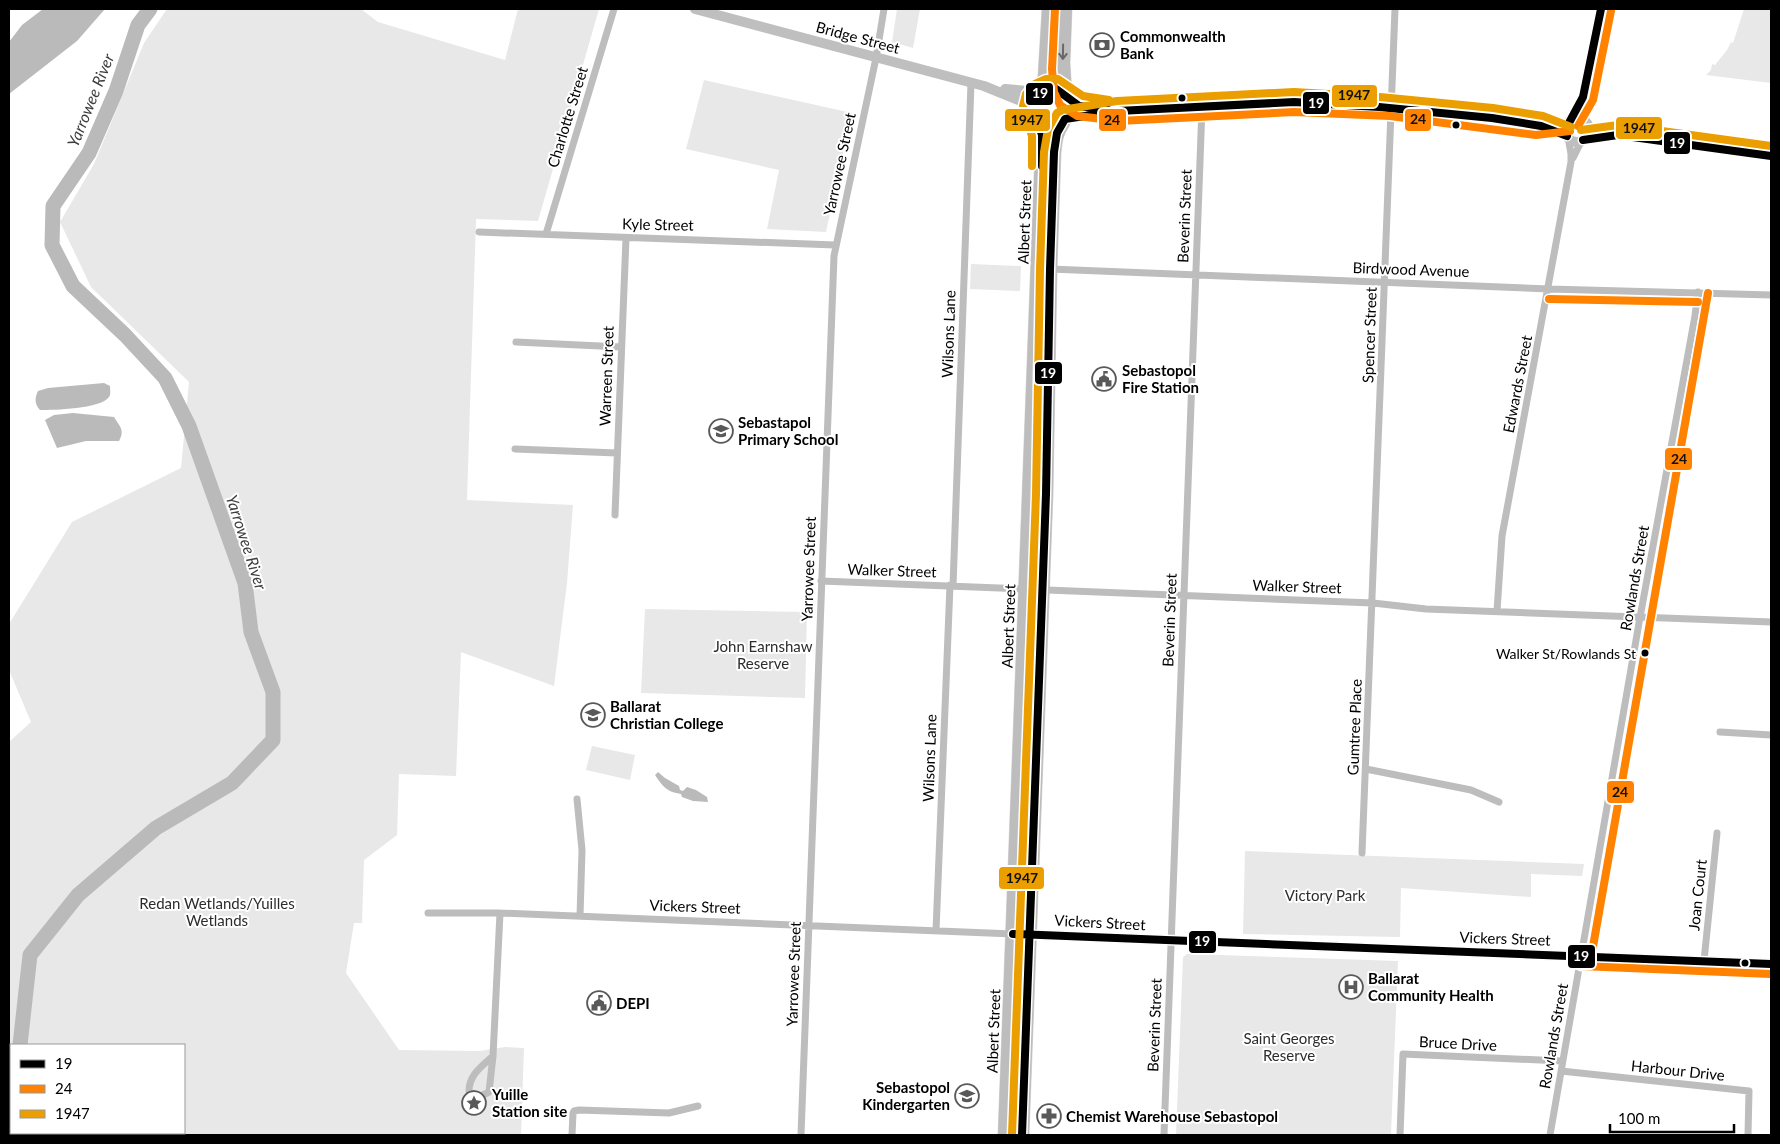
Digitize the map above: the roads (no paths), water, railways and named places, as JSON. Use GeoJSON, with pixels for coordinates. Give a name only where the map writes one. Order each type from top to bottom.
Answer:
{"type":"FeatureCollection","features":[{"type":"Feature","properties":{"kind":"highway"},"geometry":{"type":"LineString","coordinates":[[1048,9],[1045,76],[1041,92],[1034,103],[1036,115],[1044,123],[1052,124],[1059,123],[1065,119],[1069,111],[1063,63],[1065,9]]}},
{"type":"Feature","properties":{"kind":"highway"},"geometry":{"type":"LineString","coordinates":[[1041,92],[1052,89],[1059,91],[1066,97]]}},
{"type":"Feature","properties":{"kind":"highway","name":"Albert Street"},"geometry":{"type":"LineString","coordinates":[[1005,1135],[1042,160],[1042,140],[1036,115]]}},
{"type":"Feature","properties":{"kind":"highway","name":"Albert Street"},"geometry":{"type":"LineString","coordinates":[[1022,1135],[1043,590],[1050,269],[1055,145],[1057,133],[1065,119]]}},
{"type":"Feature","properties":{"kind":"street","name":"Charlotte Street"},"geometry":{"type":"LineString","coordinates":[[546,234],[614,9]]}},
{"type":"Feature","properties":{"kind":"street","name":"Bridge Street"},"geometry":{"type":"LineString","coordinates":[[695,9],[984,86]]}},
{"type":"Feature","properties":{"kind":"street","name":"Yarrowee Street"},"geometry":{"type":"LineString","coordinates":[[801,1135],[835,245],[876,58],[884,9]]}},
{"type":"Feature","properties":{"kind":"street","name":"Spencer Street"},"geometry":{"type":"LineString","coordinates":[[1373,603],[1395,9]]}},
{"type":"Feature","properties":{"kind":"street"},"geometry":{"type":"LineString","coordinates":[[1582,140],[1588,132],[1583,96],[1600,9]]}},
{"type":"Feature","properties":{"kind":"street","name":"Wilsons Lane"},"geometry":{"type":"LineString","coordinates":[[936,931],[971,82]]}},
{"type":"Feature","properties":{"kind":"street"},"geometry":{"type":"LineString","coordinates":[[984,86],[1041,92]]}},
{"type":"Feature","properties":{"kind":"street"},"geometry":{"type":"LineString","coordinates":[[984,86],[1021,101],[1036,115]]}},
{"type":"Feature","properties":{"kind":"street"},"geometry":{"type":"LineString","coordinates":[[1568,137],[1565,128],[1583,96]]}},
{"type":"Feature","properties":{"kind":"street"},"geometry":{"type":"LineString","coordinates":[[1066,97],[1079,106],[1118,111]]}},
{"type":"Feature","properties":{"kind":"street"},"geometry":{"type":"LineString","coordinates":[[1065,119],[1118,111],[1294,102],[1391,106],[1536,125],[1575,141],[1603,136],[1618,136],[1771,156]]}},
{"type":"Feature","properties":{"kind":"street","name":"Beverin Street"},"geometry":{"type":"LineString","coordinates":[[1164,1135],[1202,107]]}},
{"type":"Feature","properties":{"kind":"street"},"geometry":{"type":"LineString","coordinates":[[1536,125],[1578,118],[1618,136]]}},
{"type":"Feature","properties":{"kind":"street","name":"Edwards Street"},"geometry":{"type":"LineString","coordinates":[[1497,611],[1502,536],[1571,162],[1568,137]]}},
{"type":"Feature","properties":{"kind":"street","name":"Edwards Street"},"geometry":{"type":"LineString","coordinates":[[1571,162],[1582,140]]}},
{"type":"Feature","properties":{"kind":"street","name":"Kyle Street"},"geometry":{"type":"LineString","coordinates":[[479,232],[835,245]]}},
{"type":"Feature","properties":{"kind":"street","name":"Warreen Street"},"geometry":{"type":"LineString","coordinates":[[615,515],[626,238]]}},
{"type":"Feature","properties":{"kind":"street","name":"Birdwood Avenue"},"geometry":{"type":"LineString","coordinates":[[1050,269],[1549,289],[1771,295]]}},
{"type":"Feature","properties":{"kind":"street","name":"Rowlands Street"},"geometry":{"type":"LineString","coordinates":[[1550,1135],[1698,292]]}},
{"type":"Feature","properties":{"kind":"street"},"geometry":{"type":"LineString","coordinates":[[516,342],[621,347]]}},
{"type":"Feature","properties":{"kind":"street"},"geometry":{"type":"LineString","coordinates":[[515,449],[617,452]]}},
{"type":"Feature","properties":{"kind":"street","name":"Walker Street"},"geometry":{"type":"LineString","coordinates":[[821,581],[1373,603],[1420,608],[1771,622]]}},
{"type":"Feature","properties":{"kind":"street","name":"Gumtree Place"},"geometry":{"type":"LineString","coordinates":[[1362,852],[1373,603]]}},
{"type":"Feature","properties":{"kind":"street"},"geometry":{"type":"LineString","coordinates":[[1720,732],[1771,735]]}},
{"type":"Feature","properties":{"kind":"street"},"geometry":{"type":"LineString","coordinates":[[1366,768],[1471,790],[1499,802]]}},
{"type":"Feature","properties":{"kind":"street"},"geometry":{"type":"LineString","coordinates":[[577,799],[582,850],[580,916]]}},
{"type":"Feature","properties":{"kind":"street","name":"Joan Court"},"geometry":{"type":"LineString","coordinates":[[1704,961],[1717,833]]}},
{"type":"Feature","properties":{"kind":"street","name":"Vickers Street"},"geometry":{"type":"LineString","coordinates":[[428,912],[809,924],[936,931],[1771,964]]}},
{"type":"Feature","properties":{"kind":"street"},"geometry":{"type":"LineString","coordinates":[[493,1056],[472,1076],[469,1084],[469,1092],[479,1097],[489,1092],[492,1079],[500,913]]}},
{"type":"Feature","properties":{"kind":"street","name":"Bruce Drive"},"geometry":{"type":"LineString","coordinates":[[1400,1135],[1403,1054],[1562,1061]]}},
{"type":"Feature","properties":{"kind":"street","name":"Harbour Drive"},"geometry":{"type":"LineString","coordinates":[[1561,1071],[1749,1091],[1748,1135]]}},
{"type":"Feature","properties":{"kind":"street"},"geometry":{"type":"LineString","coordinates":[[572,1135],[574,1111],[669,1113],[698,1106]]}},
{"type":"Feature","properties":{"kind":"waterway","name":"Yarrowee River"},"geometry":{"type":"LineString","coordinates":[[20,1044],[30,955],[78,895],[156,828],[232,783],[273,740],[273,692],[251,632],[245,583],[189,426],[165,378],[125,335],[73,286],[52,245],[53,206],[89,153],[116,91],[138,25],[150,9]]}},
{"type":"Feature","properties":{"kind":"place","name":"Commonwealth Bank"},"geometry":{"type":"Point","coordinates":[1102,45]}},
{"type":"Feature","properties":{"kind":"place","name":"Sebastopol Fire Station"},"geometry":{"type":"Point","coordinates":[1104,379]}},
{"type":"Feature","properties":{"kind":"place","name":"Sebastapol Primary School"},"geometry":{"type":"Point","coordinates":[721,431]}},
{"type":"Feature","properties":{"kind":"place","name":"Walker St/Rowlands St"},"geometry":{"type":"Point","coordinates":[1645,653]}},
{"type":"Feature","properties":{"kind":"place","name":"Ballarat Christian College"},"geometry":{"type":"Point","coordinates":[593,715]}},
{"type":"Feature","properties":{"kind":"place","name":"Ballarat Community Health"},"geometry":{"type":"Point","coordinates":[1351,987]}},
{"type":"Feature","properties":{"kind":"place","name":"DEPI"},"geometry":{"type":"Point","coordinates":[599,1003]}},
{"type":"Feature","properties":{"kind":"place","name":"Sebastopol Kindergarten"},"geometry":{"type":"Point","coordinates":[967,1096]}},
{"type":"Feature","properties":{"kind":"place","name":"Yuille Station site"},"geometry":{"type":"Point","coordinates":[474,1103]}},
{"type":"Feature","properties":{"kind":"place","name":"Chemist Warehouse Sebastopol"},"geometry":{"type":"Point","coordinates":[1049,1116]}},
{"type":"Feature","properties":{"kind":"park label","name":"John Earnshaw Reserve"},"geometry":{"type":"Point","coordinates":[763,654]}},
{"type":"Feature","properties":{"kind":"park label","name":"Victory Park"},"geometry":{"type":"Point","coordinates":[1325,895]}},
{"type":"Feature","properties":{"kind":"park label","name":"Redan Wetlands/Yuilles Wetlands"},"geometry":{"type":"Point","coordinates":[217,912]}},
{"type":"Feature","properties":{"kind":"park label","name":"Saint Georges Reserve"},"geometry":{"type":"Point","coordinates":[1289,1046]}}]}
